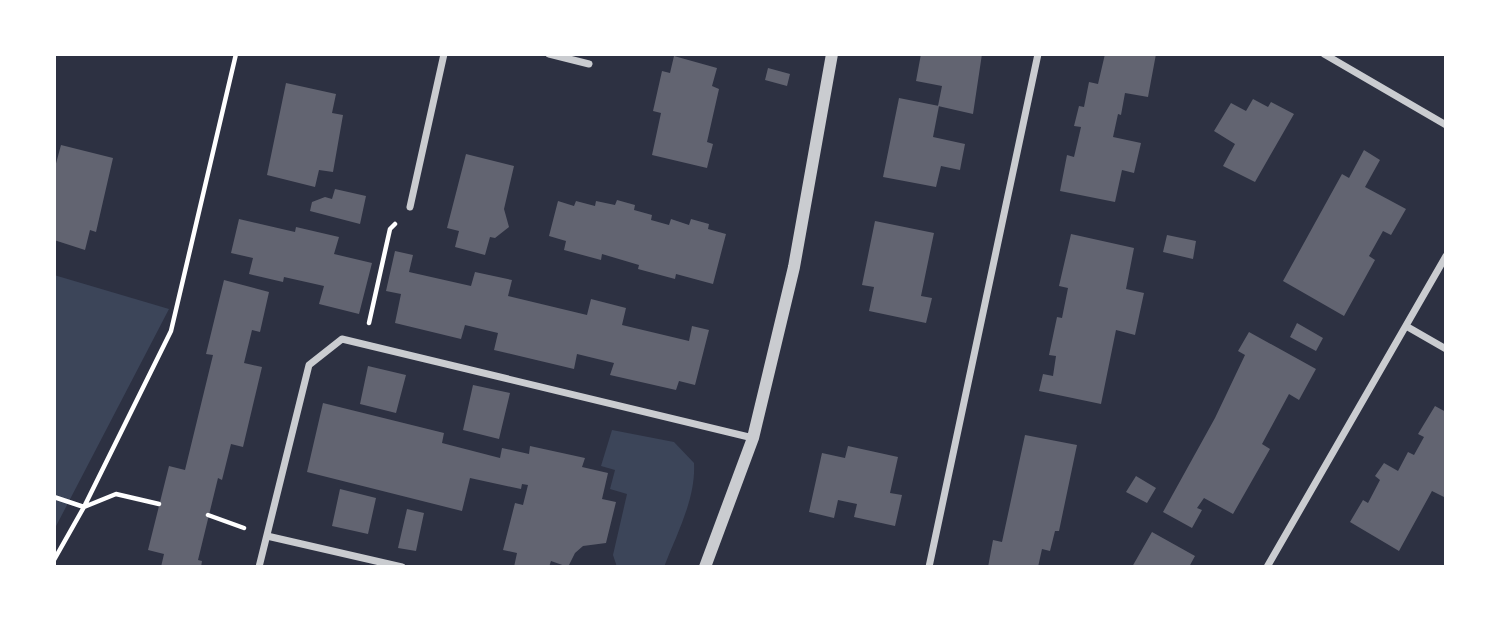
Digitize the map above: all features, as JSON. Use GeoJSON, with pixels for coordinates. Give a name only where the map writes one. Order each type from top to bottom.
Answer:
{"type":"FeatureCollection","features":[{"type":"Feature","properties":{"kind":"street"},"geometry":{"type":"LineString","coordinates":[[410,208],[444,54]]}},
{"type":"Feature","properties":{"kind":"street"},"geometry":{"type":"LineString","coordinates":[[549,54],[589,64]]}},
{"type":"Feature","properties":{"kind":"street"},"geometry":{"type":"LineString","coordinates":[[705,567],[753,438],[794,267],[832,54]]}},
{"type":"Feature","properties":{"kind":"street"},"geometry":{"type":"LineString","coordinates":[[929,567],[1038,54]]}},
{"type":"Feature","properties":{"kind":"street"},"geometry":{"type":"LineString","coordinates":[[1324,54],[1446,125]]}},
{"type":"Feature","properties":{"kind":"street"},"geometry":{"type":"LineString","coordinates":[[1267,567],[1446,256]]}},
{"type":"Feature","properties":{"kind":"street"},"geometry":{"type":"LineString","coordinates":[[1406,326],[1446,349]]}},
{"type":"Feature","properties":{"kind":"street"},"geometry":{"type":"LineString","coordinates":[[259,567],[309,365],[342,339],[753,438]]}},
{"type":"Feature","properties":{"kind":"street"},"geometry":{"type":"LineString","coordinates":[[267,536],[402,567]]}},
{"type":"Feature","properties":{"kind":"path"},"geometry":{"type":"LineString","coordinates":[[54,560],[84,507],[171,331],[236,54]]}},
{"type":"Feature","properties":{"kind":"path"},"geometry":{"type":"LineString","coordinates":[[364,344],[390,229],[410,208]]}},
{"type":"Feature","properties":{"kind":"path"},"geometry":{"type":"LineString","coordinates":[[54,497],[84,507],[116,494],[159,504]]}},
{"type":"Feature","properties":{"kind":"path"},"geometry":{"type":"LineString","coordinates":[[208,516],[267,536]]}},
{"type":"Feature","properties":{"kind":"shaded area"},"geometry":{"type":"Polygon","coordinates":[[[54,275],[169,309],[54,530],[54,275]]]}},
{"type":"Feature","properties":{"kind":"shaded area"},"geometry":{"type":"Polygon","coordinates":[[[612,430],[674,442],[694,463],[689,503],[664,567],[617,567],[613,555],[627,494],[610,489],[615,470],[601,466],[612,430]]]}},
{"type":"Feature","properties":{"kind":"building"},"geometry":{"type":"Polygon","coordinates":[[[921,54],[982,54],[973,114],[938,106],[942,86],[916,81],[921,54]]]}},
{"type":"Feature","properties":{"kind":"building"},"geometry":{"type":"Polygon","coordinates":[[[1105,54],[1156,54],[1148,97],[1125,93],[1121,115],[1118,114],[1113,137],[1141,143],[1134,173],[1122,170],[1115,202],[1060,191],[1067,155],[1074,157],[1081,127],[1074,126],[1079,106],[1084,107],[1089,82],[1098,84],[1105,54]]]}},
{"type":"Feature","properties":{"kind":"building"},"geometry":{"type":"Polygon","coordinates":[[[674,56],[717,68],[712,86],[719,89],[707,142],[713,144],[707,168],[652,155],[661,113],[653,111],[662,71],[670,73],[674,56]]]}},
{"type":"Feature","properties":{"kind":"building"},"geometry":{"type":"Polygon","coordinates":[[[768,68],[790,74],[787,86],[765,80],[768,68]]]}},
{"type":"Feature","properties":{"kind":"building"},"geometry":{"type":"Polygon","coordinates":[[[286,83],[336,94],[332,113],[343,115],[333,172],[319,170],[315,187],[267,175],[286,83]]]}},
{"type":"Feature","properties":{"kind":"building"},"geometry":{"type":"Polygon","coordinates":[[[899,98],[939,106],[933,137],[965,144],[960,170],[941,166],[936,187],[883,177],[899,98]]]}},
{"type":"Feature","properties":{"kind":"building"},"geometry":{"type":"Polygon","coordinates":[[[1253,99],[1268,107],[1271,102],[1294,114],[1255,182],[1223,166],[1235,144],[1214,131],[1231,103],[1246,111],[1253,99]]]}},
{"type":"Feature","properties":{"kind":"building"},"geometry":{"type":"Polygon","coordinates":[[[61,145],[113,158],[96,232],[90,230],[85,250],[54,240],[54,171],[61,145]]]}},
{"type":"Feature","properties":{"kind":"building"},"geometry":{"type":"Polygon","coordinates":[[[1364,150],[1380,160],[1365,187],[1406,209],[1391,235],[1383,231],[1369,256],[1375,260],[1344,316],[1283,281],[1342,174],[1349,178],[1364,150]]]}},
{"type":"Feature","properties":{"kind":"building"},"geometry":{"type":"Polygon","coordinates":[[[466,154],[514,166],[504,209],[509,227],[495,238],[490,237],[485,255],[455,247],[459,231],[447,228],[466,154]]]}},
{"type":"Feature","properties":{"kind":"building"},"geometry":{"type":"Polygon","coordinates":[[[335,189],[366,196],[360,224],[310,211],[312,202],[325,197],[332,199],[335,189]]]}},
{"type":"Feature","properties":{"kind":"building"},"geometry":{"type":"Polygon","coordinates":[[[617,200],[635,205],[634,210],[652,215],[651,220],[669,225],[671,219],[689,225],[691,219],[709,224],[708,229],[726,234],[713,284],[676,274],[675,279],[638,269],[639,265],[602,254],[601,260],[564,250],[566,241],[549,236],[558,201],[574,206],[576,201],[595,206],[596,201],[615,205],[617,200]]]}},
{"type":"Feature","properties":{"kind":"building"},"geometry":{"type":"Polygon","coordinates":[[[239,219],[295,232],[296,227],[339,237],[334,254],[372,263],[359,314],[319,304],[324,286],[284,277],[283,282],[249,274],[253,258],[231,253],[239,219]]]}},
{"type":"Feature","properties":{"kind":"building"},"geometry":{"type":"Polygon","coordinates":[[[875,221],[934,233],[921,296],[932,298],[926,323],[869,311],[874,287],[862,285],[875,221]]]}},
{"type":"Feature","properties":{"kind":"building"},"geometry":{"type":"Polygon","coordinates":[[[1071,234],[1134,248],[1126,289],[1144,293],[1135,335],[1116,330],[1101,404],[1039,391],[1043,374],[1053,376],[1056,356],[1049,355],[1057,317],[1062,318],[1068,288],[1059,286],[1071,234]]]}},
{"type":"Feature","properties":{"kind":"building"},"geometry":{"type":"Polygon","coordinates":[[[1167,235],[1196,241],[1193,259],[1163,252],[1167,235]]]}},
{"type":"Feature","properties":{"kind":"building"},"geometry":{"type":"Polygon","coordinates":[[[395,251],[413,255],[409,272],[471,286],[475,272],[512,280],[508,296],[587,315],[591,299],[626,308],[622,325],[689,341],[692,326],[709,330],[695,385],[679,381],[676,390],[610,375],[614,363],[577,354],[574,369],[494,350],[498,333],[465,325],[461,339],[395,323],[401,294],[386,291],[395,251]]]}},
{"type":"Feature","properties":{"kind":"building"},"geometry":{"type":"Polygon","coordinates":[[[224,280],[269,292],[260,332],[252,330],[244,363],[262,367],[243,447],[231,444],[222,480],[218,478],[198,560],[202,561],[201,567],[161,567],[164,554],[148,550],[169,466],[185,470],[213,355],[206,354],[224,280]]]}},
{"type":"Feature","properties":{"kind":"building"},"geometry":{"type":"Polygon","coordinates":[[[1297,323],[1323,338],[1316,351],[1290,337],[1297,323]]]}},
{"type":"Feature","properties":{"kind":"building"},"geometry":{"type":"Polygon","coordinates":[[[1249,332],[1316,369],[1299,400],[1289,394],[1262,444],[1270,449],[1233,514],[1204,498],[1197,508],[1202,510],[1192,528],[1163,512],[1215,418],[1245,355],[1238,351],[1249,332]]]}},
{"type":"Feature","properties":{"kind":"building"},"geometry":{"type":"Polygon","coordinates":[[[368,366],[406,375],[396,413],[360,404],[368,366]]]}},
{"type":"Feature","properties":{"kind":"building"},"geometry":{"type":"Polygon","coordinates":[[[473,385],[510,393],[499,439],[463,430],[473,385]]]}},
{"type":"Feature","properties":{"kind":"building"},"geometry":{"type":"Polygon","coordinates":[[[323,403],[444,433],[442,443],[500,458],[502,448],[529,454],[530,446],[585,458],[582,467],[608,473],[602,499],[616,502],[606,543],[583,546],[575,553],[568,567],[551,561],[549,567],[514,567],[517,553],[503,550],[515,503],[523,505],[528,485],[522,484],[521,489],[470,478],[462,511],[307,472],[323,403]]]}},
{"type":"Feature","properties":{"kind":"building"},"geometry":{"type":"Polygon","coordinates":[[[1435,406],[1446,412],[1446,498],[1432,491],[1399,551],[1350,522],[1363,500],[1368,503],[1380,480],[1375,476],[1384,463],[1398,471],[1408,452],[1414,455],[1424,437],[1418,434],[1435,406]]]}},
{"type":"Feature","properties":{"kind":"building"},"geometry":{"type":"Polygon","coordinates":[[[1025,435],[1077,445],[1059,531],[1055,531],[1050,551],[1042,549],[1038,567],[988,567],[993,540],[1002,542],[1025,435]]]}},
{"type":"Feature","properties":{"kind":"building"},"geometry":{"type":"Polygon","coordinates":[[[848,446],[898,457],[890,493],[902,495],[895,526],[854,517],[857,504],[838,500],[834,518],[809,512],[822,453],[845,458],[848,446]]]}},
{"type":"Feature","properties":{"kind":"building"},"geometry":{"type":"Polygon","coordinates":[[[1136,476],[1156,488],[1147,503],[1126,492],[1136,476]]]}},
{"type":"Feature","properties":{"kind":"building"},"geometry":{"type":"Polygon","coordinates":[[[340,489],[376,498],[368,534],[332,526],[340,489]]]}},
{"type":"Feature","properties":{"kind":"building"},"geometry":{"type":"Polygon","coordinates":[[[407,509],[424,513],[416,551],[398,548],[407,509]]]}},
{"type":"Feature","properties":{"kind":"building"},"geometry":{"type":"Polygon","coordinates":[[[1152,532],[1195,556],[1189,567],[1132,567],[1152,532]]]}}]}
